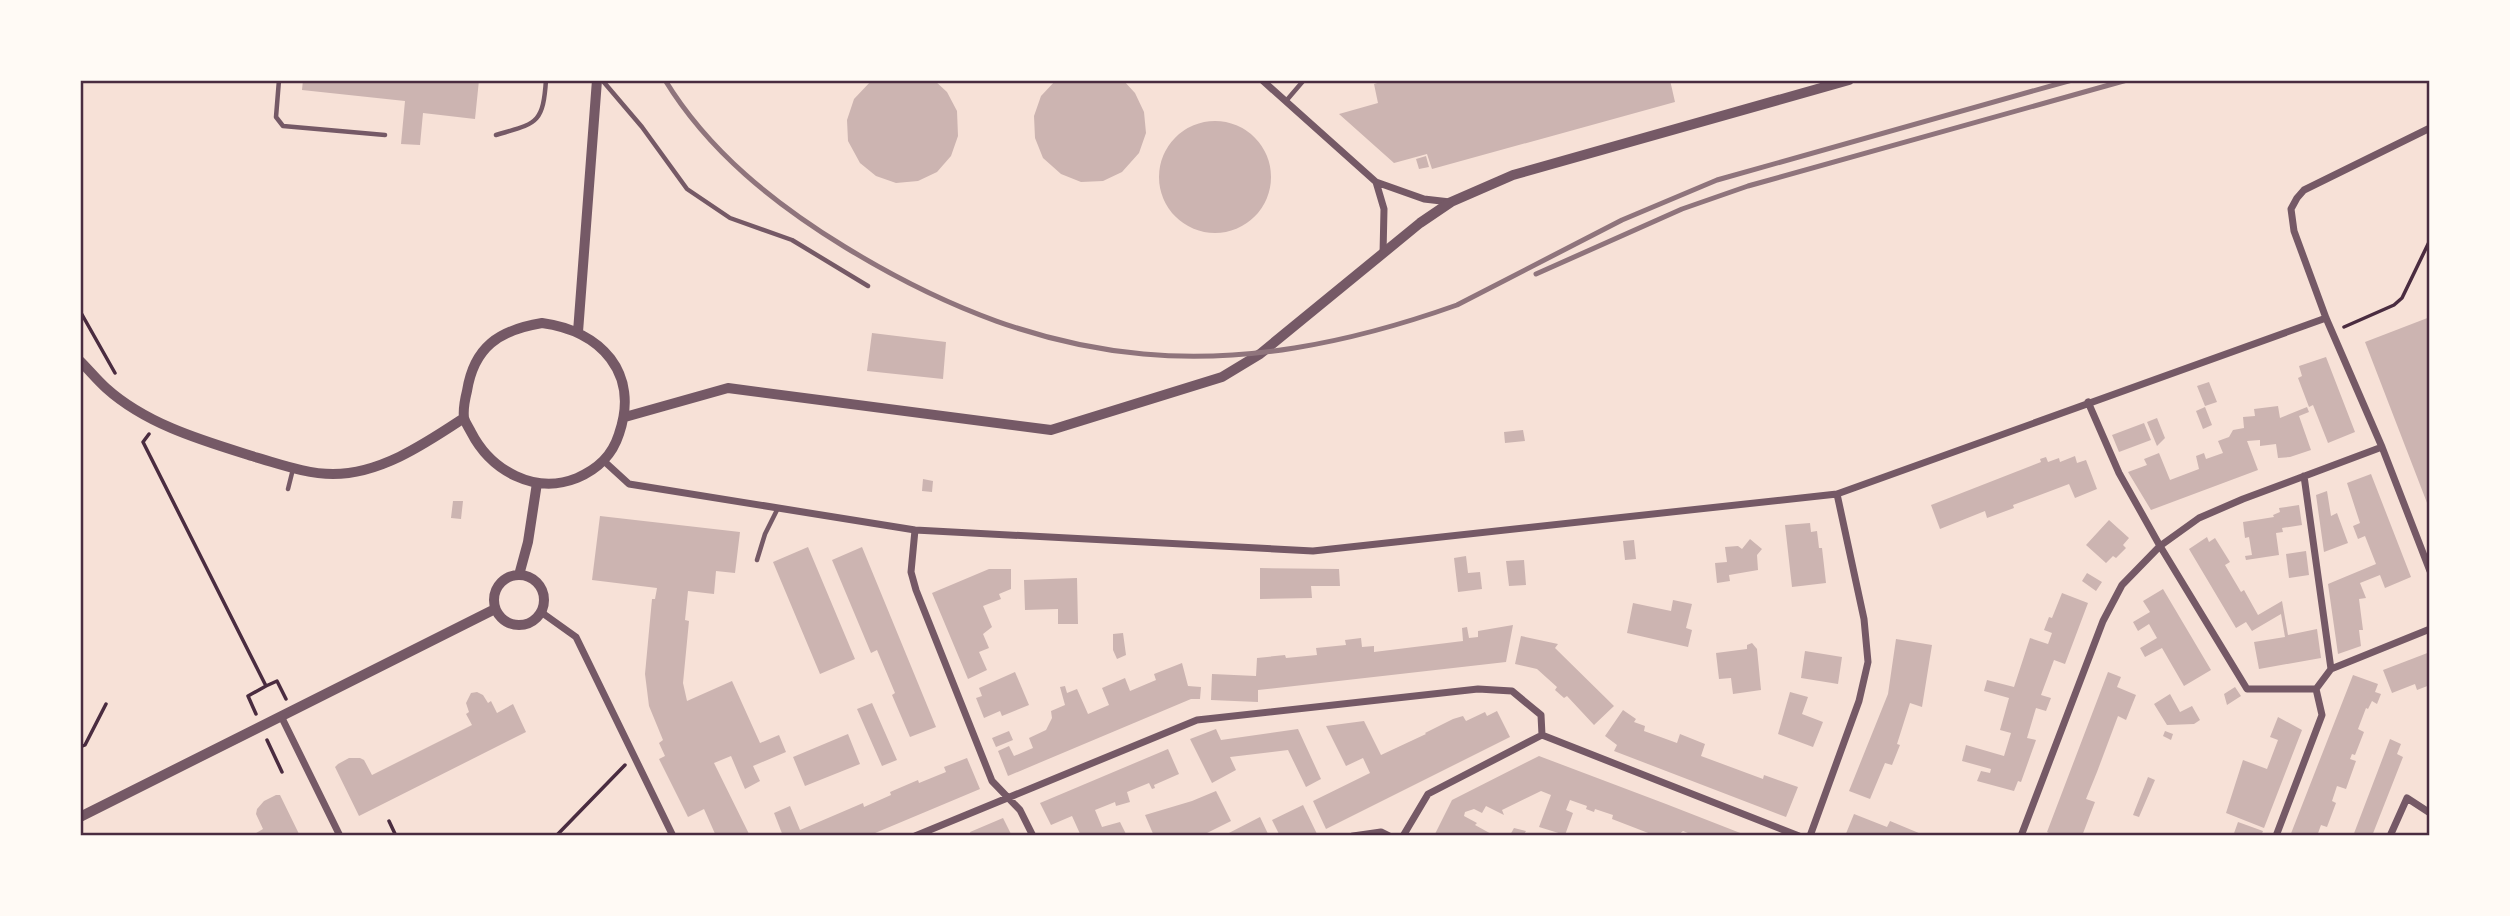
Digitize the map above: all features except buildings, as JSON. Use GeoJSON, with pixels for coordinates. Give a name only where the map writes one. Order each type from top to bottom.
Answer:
{"type":"FeatureCollection","features":[{"type":"Feature","properties":{"kind":"street"},"geometry":{"type":"LineString","coordinates":[[578,332],[600,80]]}},
{"type":"Feature","properties":{"kind":"street"},"geometry":{"type":"LineString","coordinates":[[1262,80],[1376,182],[1424,199],[1451,202]]}},
{"type":"Feature","properties":{"kind":"street"},"geometry":{"type":"LineString","coordinates":[[625,417],[728,388],[1051,430],[1222,377],[1260,354],[1420,223],[1451,202],[1513,175],[1849,80]]}},
{"type":"Feature","properties":{"kind":"street"},"geometry":{"type":"LineString","coordinates":[[2430,128],[2304,190],[2291,209],[2294,231],[2326,318],[2382,447],[2430,571]]}},
{"type":"Feature","properties":{"kind":"street"},"geometry":{"type":"LineString","coordinates":[[1376,182],[1384,209],[1383,254]]}},
{"type":"Feature","properties":{"kind":"street"},"geometry":{"type":"LineString","coordinates":[[605,461],[629,484],[915,530],[1313,551],[1837,494],[2326,318]]}},
{"type":"Feature","properties":{"kind":"street"},"geometry":{"type":"LineString","coordinates":[[542,323],[560,326],[594,341],[613,361],[620,376],[625,417],[616,443],[605,461],[571,480],[550,484],[537,483],[511,475],[488,458],[464,418],[469,377],[487,345],[501,335],[516,328],[542,323]]}},
{"type":"Feature","properties":{"kind":"street"},"geometry":{"type":"LineString","coordinates":[[80,361],[106,388],[130,406],[158,421],[198,439],[293,468],[334,474],[364,469],[394,459],[426,443],[464,418]]}},
{"type":"Feature","properties":{"kind":"street"},"geometry":{"type":"LineString","coordinates":[[2088,402],[2119,473],[2247,689],[2316,689]]}},
{"type":"Feature","properties":{"kind":"street"},"geometry":{"type":"LineString","coordinates":[[2021,835],[2103,621],[2122,585],[2160,546],[2199,518],[2382,447]]}},
{"type":"Feature","properties":{"kind":"street"},"geometry":{"type":"LineString","coordinates":[[2304,476],[2331,669]]}},
{"type":"Feature","properties":{"kind":"street"},"geometry":{"type":"LineString","coordinates":[[519,575],[528,542],[537,483]]}},
{"type":"Feature","properties":{"kind":"street"},"geometry":{"type":"LineString","coordinates":[[1810,835],[1859,701],[1868,662],[1864,620],[1837,494]]}},
{"type":"Feature","properties":{"kind":"street"},"geometry":{"type":"LineString","coordinates":[[915,530],[911,572],[916,590],[992,781],[1020,810],[1033,835]]}},
{"type":"Feature","properties":{"kind":"street"},"geometry":{"type":"LineString","coordinates":[[519,575],[531,578],[540,587],[544,600],[541,612],[531,622],[517,625],[504,620],[495,609],[494,596],[500,583],[519,575]]}},
{"type":"Feature","properties":{"kind":"street"},"geometry":{"type":"LineString","coordinates":[[80,817],[495,609]]}},
{"type":"Feature","properties":{"kind":"street"},"geometry":{"type":"LineString","coordinates":[[541,612],[576,637],[673,835]]}},
{"type":"Feature","properties":{"kind":"street"},"geometry":{"type":"LineString","coordinates":[[2276,835],[2322,715],[2316,689],[2331,669],[2430,629]]}},
{"type":"Feature","properties":{"kind":"street"},"geometry":{"type":"LineString","coordinates":[[915,835],[1197,720],[1478,689],[1512,691],[1541,715],[1542,734]]}},
{"type":"Feature","properties":{"kind":"street"},"geometry":{"type":"LineString","coordinates":[[281,716],[340,835]]}},
{"type":"Feature","properties":{"kind":"street"},"geometry":{"type":"LineString","coordinates":[[1403,835],[1428,794],[1542,734],[1799,835]]}},
{"type":"Feature","properties":{"kind":"street"},"geometry":{"type":"LineString","coordinates":[[2390,835],[2407,798],[2430,813]]}},
{"type":"Feature","properties":{"kind":"street"},"geometry":{"type":"LineString","coordinates":[[1353,835],[1381,832],[1389,835]]}},
{"type":"Feature","properties":{"kind":"lane"},"geometry":{"type":"LineString","coordinates":[[279,80],[276,117],[283,126],[385,135]]}},
{"type":"Feature","properties":{"kind":"lane"},"geometry":{"type":"LineString","coordinates":[[496,135],[531,124],[542,114],[546,80]]}},
{"type":"Feature","properties":{"kind":"lane"},"geometry":{"type":"LineString","coordinates":[[600,80],[642,127],[687,190],[730,218],[792,240],[868,286]]}},
{"type":"Feature","properties":{"kind":"lane"},"geometry":{"type":"LineString","coordinates":[[1285,101],[1304,80]]}},
{"type":"Feature","properties":{"kind":"lane"},"geometry":{"type":"LineString","coordinates":[[288,489],[293,468]]}},
{"type":"Feature","properties":{"kind":"lane"},"geometry":{"type":"LineString","coordinates":[[757,560],[765,534],[778,508]]}},
{"type":"Feature","properties":{"kind":"path"},"geometry":{"type":"LineString","coordinates":[[2332,332],[2402,298],[2430,240]]}},
{"type":"Feature","properties":{"kind":"path"},"geometry":{"type":"LineString","coordinates":[[80,312],[117,377],[106,388]]}},
{"type":"Feature","properties":{"kind":"path"},"geometry":{"type":"LineString","coordinates":[[158,421],[143,442],[266,686],[277,681],[293,711]]}},
{"type":"Feature","properties":{"kind":"path"},"geometry":{"type":"LineString","coordinates":[[80,747],[85,745],[106,704]]}},
{"type":"Feature","properties":{"kind":"path"},"geometry":{"type":"LineString","coordinates":[[556,835],[634,756]]}},
{"type":"Feature","properties":{"kind":"path"},"geometry":{"type":"LineString","coordinates":[[389,821],[396,835]]}},
{"type":"Feature","properties":{"kind":"railway"},"geometry":{"type":"LineString","coordinates":[[665,80],[702,130],[723,153],[769,194],[845,247],[922,289],[996,321],[1070,343],[1144,354],[1218,356],[1294,348],[1374,331],[1457,305],[1622,220],[1717,180],[2072,80]]}},
{"type":"Feature","properties":{"kind":"railway"},"geometry":{"type":"LineString","coordinates":[[1536,274],[1682,209],[1748,186],[2127,80]]}}]}
